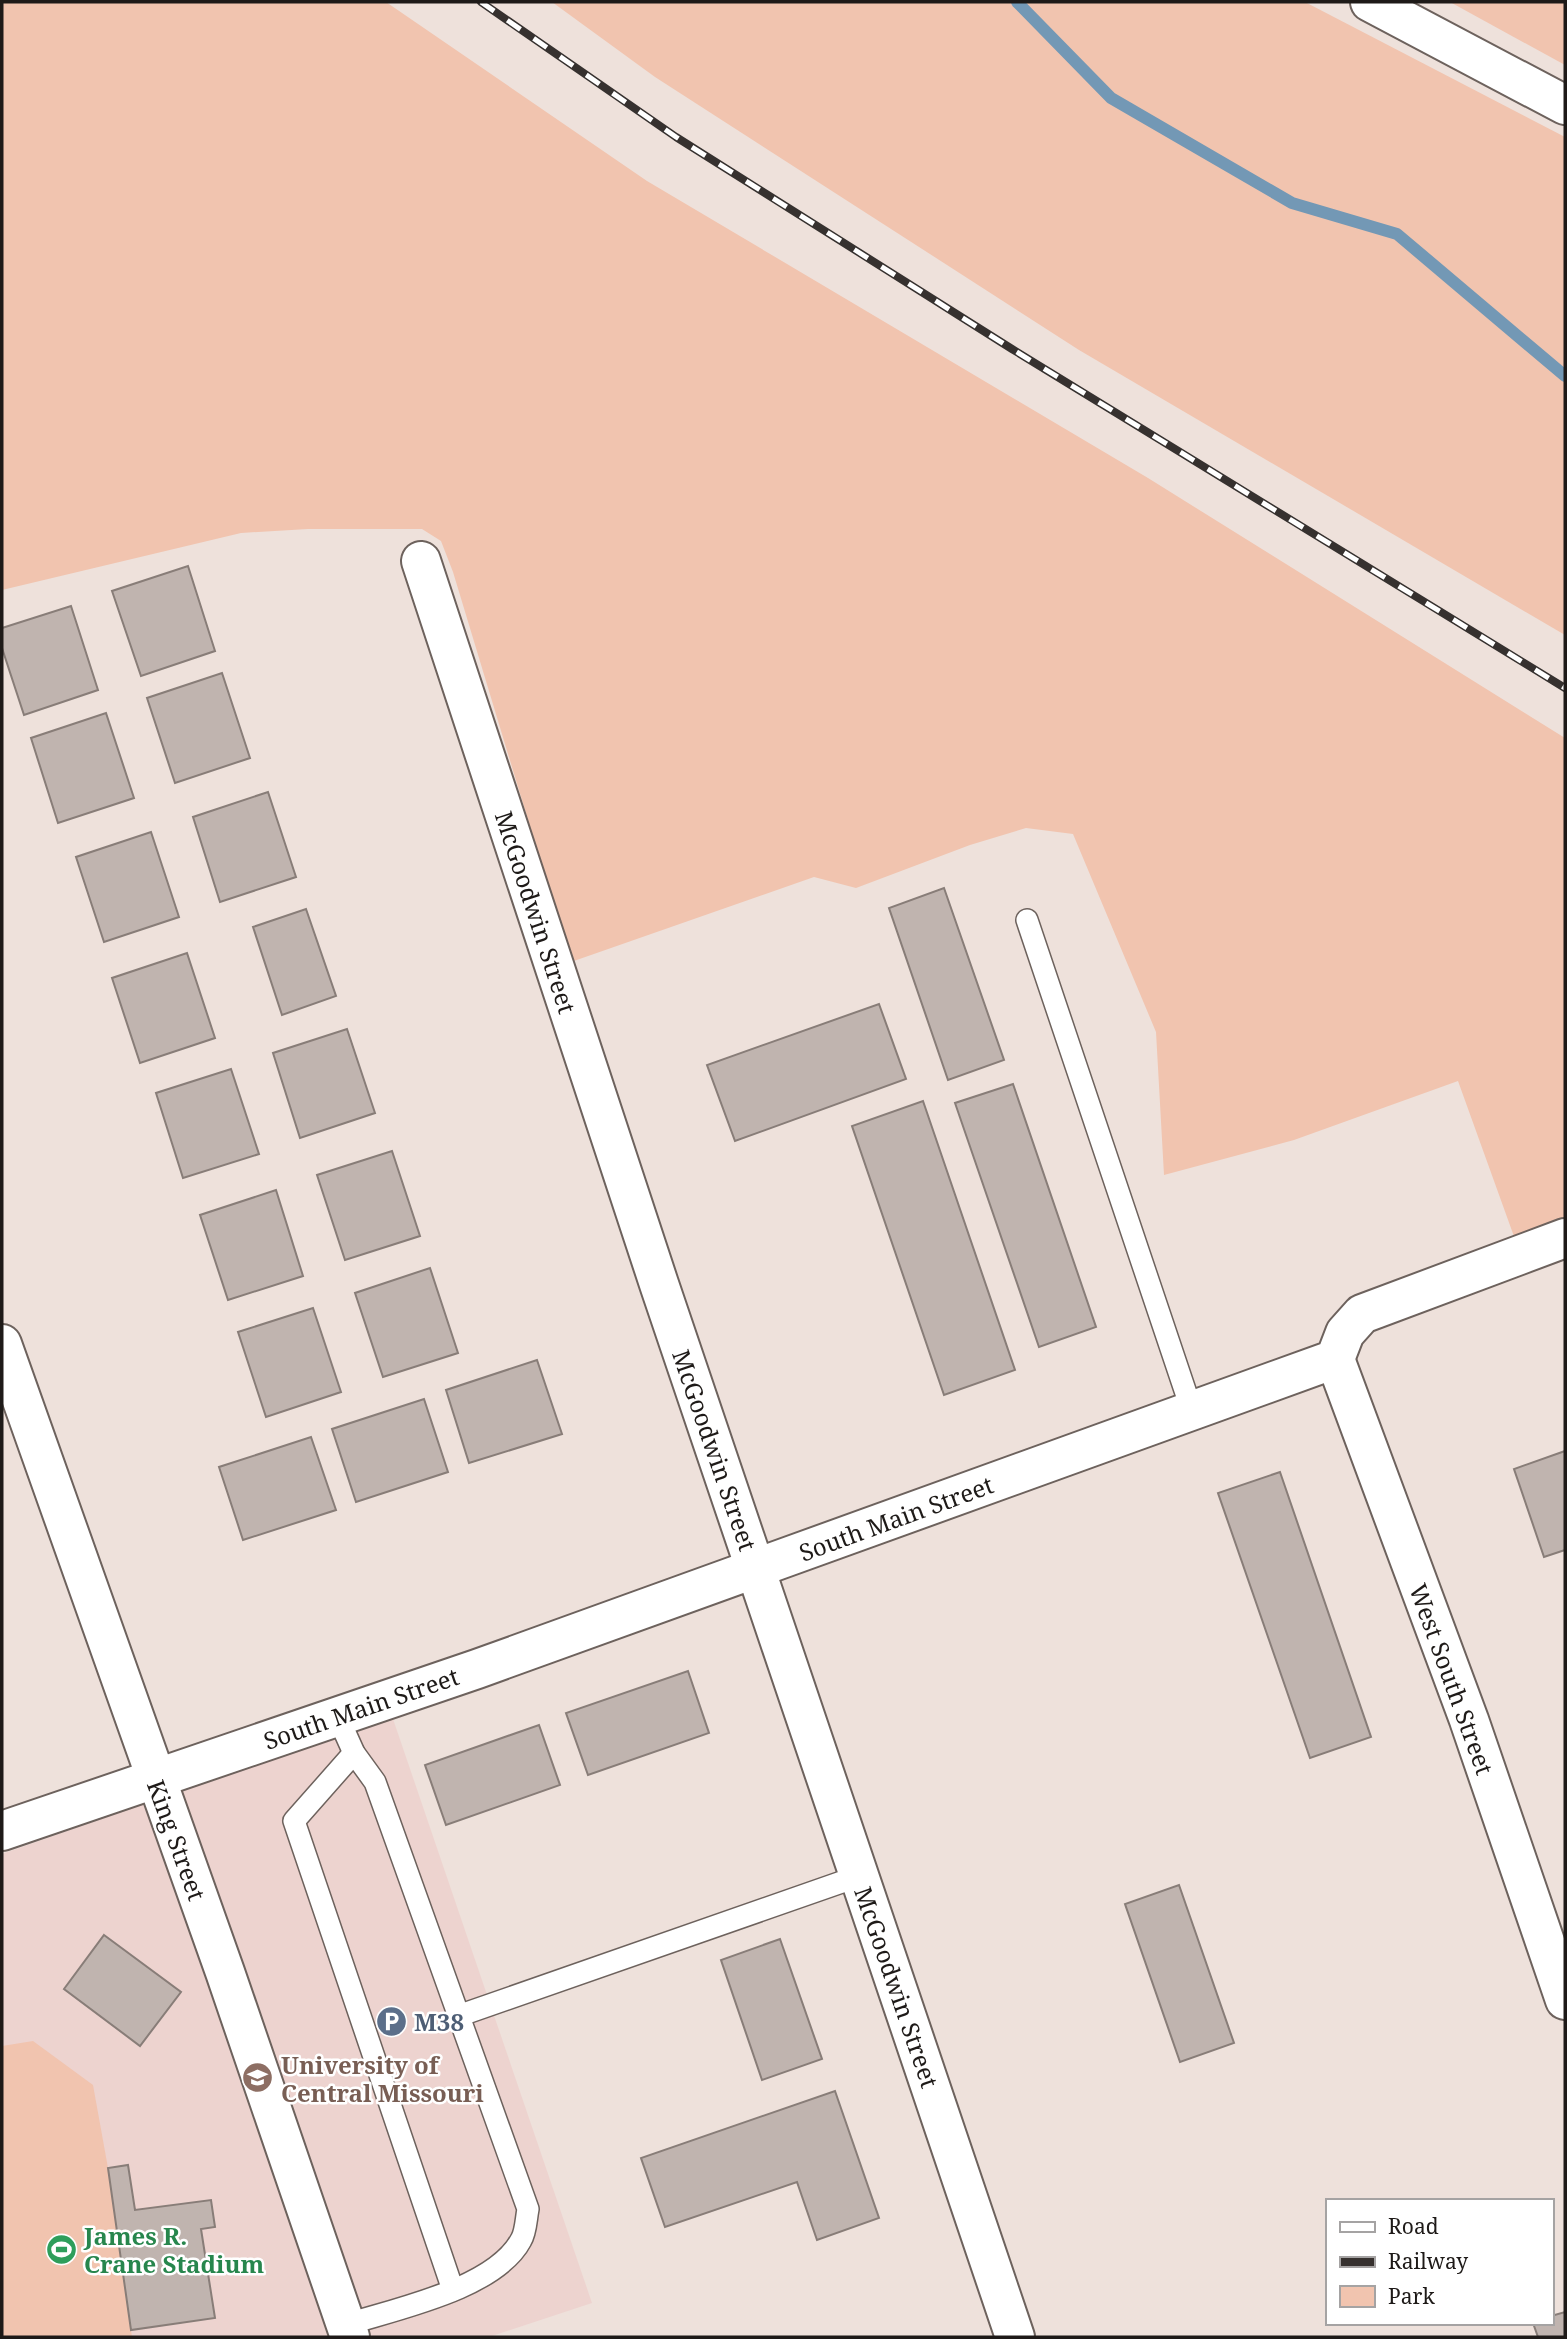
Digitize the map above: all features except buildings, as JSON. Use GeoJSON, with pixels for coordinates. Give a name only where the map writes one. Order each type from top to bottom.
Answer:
{"type":"FeatureCollection","features":[{"type":"Feature","properties":{"kind":"street"},"geometry":{"type":"LineString","coordinates":[[1370,2],[1565,105]]}},
{"type":"Feature","properties":{"kind":"street","name":"McGoodwin Street"},"geometry":{"type":"LineString","coordinates":[[421,561],[755,1569],[1015,2337]]}},
{"type":"Feature","properties":{"kind":"street"},"geometry":{"type":"LineString","coordinates":[[1335,1359],[1345,1333],[1362,1314],[1565,1238]]}},
{"type":"Feature","properties":{"kind":"street","name":"King Street"},"geometry":{"type":"LineString","coordinates":[[2,1344],[225,1972],[348,2331]]}},
{"type":"Feature","properties":{"kind":"street","name":"South Main Street"},"geometry":{"type":"LineString","coordinates":[[2,1831],[477,1669],[1335,1359]]}},
{"type":"Feature","properties":{"kind":"street","name":"West South Street"},"geometry":{"type":"LineString","coordinates":[[1335,1359],[1469,1720],[1565,2000]]}},
{"type":"Feature","properties":{"kind":"lane"},"geometry":{"type":"LineString","coordinates":[[1027,920],[1192,1411]]}},
{"type":"Feature","properties":{"kind":"lane"},"geometry":{"type":"LineString","coordinates":[[337,1716],[355,1753],[375,1782],[528,2209],[522,2238],[511,2255],[476,2282],[348,2331]]}},
{"type":"Feature","properties":{"kind":"lane"},"geometry":{"type":"LineString","coordinates":[[355,1753],[294,1821],[453,2290]]}},
{"type":"Feature","properties":{"kind":"lane"},"geometry":{"type":"LineString","coordinates":[[458,2015],[859,1876]]}},
{"type":"Feature","properties":{"kind":"shaded area","name":"University of Central Missouri"},"geometry":{"type":"Polygon","coordinates":[[[392,1716],[592,2303],[489,2337],[2,2337],[2,1854],[392,1716]]]}},
{"type":"Feature","properties":{"kind":"green space"},"geometry":{"type":"Polygon","coordinates":[[[2,2],[386,2],[647,181],[1148,478],[1565,738],[1565,1223],[1516,1242],[1458,1081],[1294,1140],[1164,1175],[1156,1032],[1073,834],[1026,828],[970,845],[856,888],[814,877],[571,962],[453,572],[441,541],[422,529],[308,529],[241,533],[2,590],[2,2]]]}},
{"type":"Feature","properties":{"kind":"green space"},"geometry":{"type":"Polygon","coordinates":[[[552,2],[1305,2],[1565,137],[1565,635],[1079,350],[655,77],[552,2]]]}},
{"type":"Feature","properties":{"kind":"green space"},"geometry":{"type":"Polygon","coordinates":[[[1450,2],[1565,2],[1565,65],[1450,2]]]}},
{"type":"Feature","properties":{"kind":"green space","name":"James R. Crane Stadium"},"geometry":{"type":"Polygon","coordinates":[[[33,2041],[93,2085],[108,2168],[132,2337],[2,2337],[2,2046],[33,2041]]]}},
{"type":"Feature","properties":{"kind":"waterway"},"geometry":{"type":"LineString","coordinates":[[1017,2],[1111,98],[1292,203],[1397,234],[1565,376]]}},
{"type":"Feature","properties":{"kind":"railway"},"geometry":{"type":"LineString","coordinates":[[481,2],[676,137],[1012,349],[1565,688]]}},
{"type":"Feature","properties":{"kind":"place","name":"M38"},"geometry":{"type":"Point","coordinates":[391,2021]}},
{"type":"Feature","properties":{"kind":"place","name":"University of Central Missouri"},"geometry":{"type":"Point","coordinates":[258,2078]}},
{"type":"Feature","properties":{"kind":"place","name":"James R. Crane Stadium"},"geometry":{"type":"Point","coordinates":[61,2249]}}]}
